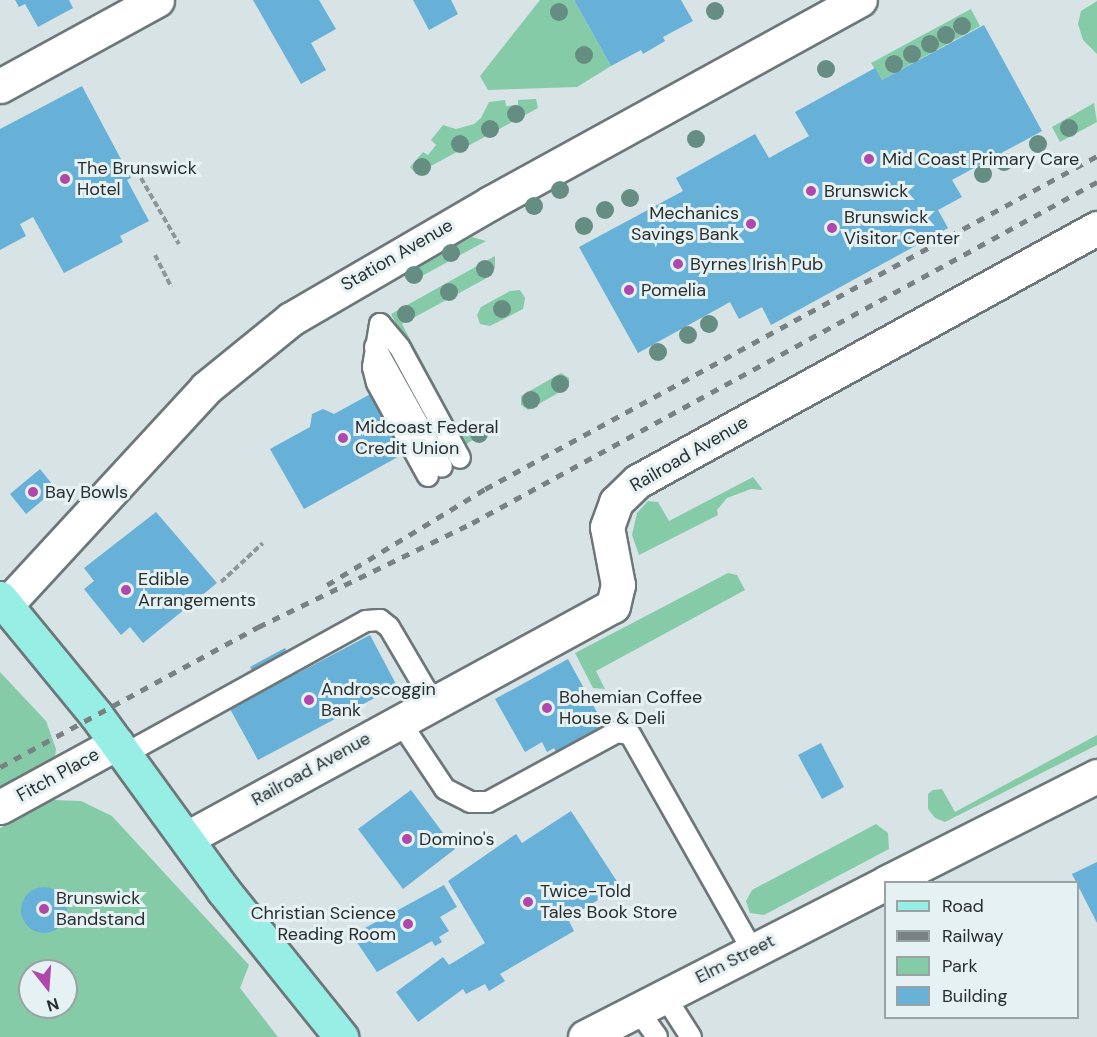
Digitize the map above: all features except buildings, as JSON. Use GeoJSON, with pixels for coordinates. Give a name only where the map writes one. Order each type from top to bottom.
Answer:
{"type":"FeatureCollection","features":[{"type":"Feature","properties":{"kind":"main road"},"geometry":{"type":"LineString","coordinates":[[3,602],[121,748],[223,890],[341,1037]]}},
{"type":"Feature","properties":{"kind":"street"},"geometry":{"type":"LineString","coordinates":[[0,86],[157,0]]}},
{"type":"Feature","properties":{"kind":"street","name":"Station Avenue"},"geometry":{"type":"LineString","coordinates":[[3,602],[206,388],[291,319],[495,200],[861,0]]}},
{"type":"Feature","properties":{"kind":"street","name":"Railroad Avenue"},"geometry":{"type":"LineString","coordinates":[[187,838],[399,720],[613,606],[618,585],[607,527],[616,502],[638,481],[1097,228]]}},
{"type":"Feature","properties":{"kind":"street","name":"Fitch Place"},"geometry":{"type":"LineString","coordinates":[[0,807],[121,748]]}},
{"type":"Feature","properties":{"kind":"street","name":"Elm Street"},"geometry":{"type":"LineString","coordinates":[[890,881],[1097,776]]}},
{"type":"Feature","properties":{"kind":"street","name":"Elm Street"},"geometry":{"type":"LineString","coordinates":[[585,1037],[884,884]]}},
{"type":"Feature","properties":{"kind":"lane"},"geometry":{"type":"LineString","coordinates":[[435,472],[377,383],[375,346],[380,324],[400,348],[460,458]]}},
{"type":"Feature","properties":{"kind":"lane"},"geometry":{"type":"LineString","coordinates":[[121,748],[366,621],[380,620],[389,627],[434,702]]}},
{"type":"Feature","properties":{"kind":"lane"},"geometry":{"type":"LineString","coordinates":[[399,720],[445,789],[470,802],[488,802],[617,732],[630,734],[752,950]]}},
{"type":"Feature","properties":{"kind":"lane"},"geometry":{"type":"LineString","coordinates":[[651,1002],[657,1037]]}},
{"type":"Feature","properties":{"kind":"lane"},"geometry":{"type":"LineString","coordinates":[[651,1002],[691,1037]]}},
{"type":"Feature","properties":{"kind":"path"},"geometry":{"type":"LineString","coordinates":[[141,178],[179,244]]}},
{"type":"Feature","properties":{"kind":"path"},"geometry":{"type":"LineString","coordinates":[[155,255],[171,287]]}},
{"type":"Feature","properties":{"kind":"path"},"geometry":{"type":"LineString","coordinates":[[221,582],[262,543]]}},
{"type":"Feature","properties":{"kind":"path"},"geometry":{"type":"LineString","coordinates":[[606,693],[633,710]]}},
{"type":"Feature","properties":{"kind":"green space"},"geometry":{"type":"Polygon","coordinates":[[[540,0],[574,0],[611,66],[577,87],[488,90],[480,76],[540,0]]]}},
{"type":"Feature","properties":{"kind":"green space"},"geometry":{"type":"Polygon","coordinates":[[[1097,1],[1097,54],[1083,40],[1078,24],[1081,11],[1097,1]]]}},
{"type":"Feature","properties":{"kind":"green space"},"geometry":{"type":"Polygon","coordinates":[[[971,9],[980,26],[882,80],[871,63],[971,9]]]}},
{"type":"Feature","properties":{"kind":"green space"},"geometry":{"type":"Polygon","coordinates":[[[536,99],[538,108],[416,174],[410,167],[423,152],[428,155],[436,145],[431,140],[443,125],[456,129],[474,124],[481,118],[489,102],[505,100],[506,106],[518,105],[518,100],[536,99]]]}},
{"type":"Feature","properties":{"kind":"green space"},"geometry":{"type":"Polygon","coordinates":[[[1094,103],[1097,122],[1060,142],[1052,127],[1094,103]]]}},
{"type":"Feature","properties":{"kind":"green space"},"geometry":{"type":"Polygon","coordinates":[[[472,237],[486,241],[411,282],[405,278],[404,273],[472,237]]]}},
{"type":"Feature","properties":{"kind":"green space"},"geometry":{"type":"Polygon","coordinates":[[[495,256],[495,268],[485,279],[402,324],[462,436],[486,423],[491,428],[462,447],[391,314],[495,256]]]}},
{"type":"Feature","properties":{"kind":"green space"},"geometry":{"type":"Polygon","coordinates":[[[520,290],[525,298],[523,309],[490,326],[480,324],[477,315],[481,307],[510,291],[520,290]]]}},
{"type":"Feature","properties":{"kind":"green space"},"geometry":{"type":"Polygon","coordinates":[[[561,373],[569,378],[569,387],[528,410],[521,405],[521,396],[561,373]]]}},
{"type":"Feature","properties":{"kind":"green space"},"geometry":{"type":"Polygon","coordinates":[[[753,477],[763,490],[751,489],[727,498],[717,510],[718,515],[639,555],[632,535],[637,513],[648,501],[658,502],[669,521],[753,477]]]}},
{"type":"Feature","properties":{"kind":"green space"},"geometry":{"type":"Polygon","coordinates":[[[728,573],[737,575],[745,590],[596,671],[605,689],[593,688],[575,653],[728,573]]]}},
{"type":"Feature","properties":{"kind":"green space"},"geometry":{"type":"Polygon","coordinates":[[[0,672],[46,721],[56,749],[54,765],[0,795],[0,672]]]}},
{"type":"Feature","properties":{"kind":"green space"},"geometry":{"type":"Polygon","coordinates":[[[1097,735],[1097,745],[945,822],[935,818],[928,809],[928,794],[933,790],[942,789],[955,812],[1097,735]]]}},
{"type":"Feature","properties":{"kind":"green space"},"geometry":{"type":"Polygon","coordinates":[[[53,800],[81,801],[112,816],[249,965],[240,988],[278,1037],[0,1037],[0,828],[53,800]]]}},
{"type":"Feature","properties":{"kind":"green space"},"geometry":{"type":"Polygon","coordinates":[[[876,824],[888,833],[889,849],[764,915],[750,913],[746,901],[752,890],[876,824]]]}},
{"type":"Feature","properties":{"kind":"railway"},"geometry":{"type":"LineString","coordinates":[[327,585],[485,489],[1097,156]]}},
{"type":"Feature","properties":{"kind":"railway"},"geometry":{"type":"LineString","coordinates":[[0,767],[258,627],[472,523],[1097,182]]}},
{"type":"Feature","properties":{"kind":"place","name":"Mid Coast Primary Care"},"geometry":{"type":"Point","coordinates":[869,159]}},
{"type":"Feature","properties":{"kind":"place","name":"The Brunswick Hotel"},"geometry":{"type":"Point","coordinates":[65,179]}},
{"type":"Feature","properties":{"kind":"place","name":"Brunswick"},"geometry":{"type":"Point","coordinates":[811,191]}},
{"type":"Feature","properties":{"kind":"place","name":"Mechanics Savings Bank"},"geometry":{"type":"Point","coordinates":[751,224]}},
{"type":"Feature","properties":{"kind":"place","name":"Brunswick Visitor Center"},"geometry":{"type":"Point","coordinates":[832,228]}},
{"type":"Feature","properties":{"kind":"place","name":"Byrnes Irish Pub"},"geometry":{"type":"Point","coordinates":[678,264]}},
{"type":"Feature","properties":{"kind":"place","name":"Pomelia"},"geometry":{"type":"Point","coordinates":[629,290]}},
{"type":"Feature","properties":{"kind":"place","name":"Midcoast Federal Credit Union"},"geometry":{"type":"Point","coordinates":[343,438]}},
{"type":"Feature","properties":{"kind":"place","name":"Bay Bowls"},"geometry":{"type":"Point","coordinates":[33,492]}},
{"type":"Feature","properties":{"kind":"place","name":"Edible Arrangements"},"geometry":{"type":"Point","coordinates":[126,590]}},
{"type":"Feature","properties":{"kind":"place","name":"Androscoggin Bank"},"geometry":{"type":"Point","coordinates":[309,700]}},
{"type":"Feature","properties":{"kind":"place","name":"Bohemian Coffee House & Deli"},"geometry":{"type":"Point","coordinates":[547,708]}},
{"type":"Feature","properties":{"kind":"place","name":"Domino's"},"geometry":{"type":"Point","coordinates":[407,839]}},
{"type":"Feature","properties":{"kind":"place","name":"Twice-Told Tales Book Store"},"geometry":{"type":"Point","coordinates":[528,902]}},
{"type":"Feature","properties":{"kind":"place","name":"Brunswick Bandstand"},"geometry":{"type":"Point","coordinates":[44,909]}},
{"type":"Feature","properties":{"kind":"place","name":"Christian Science Reading Room"},"geometry":{"type":"Point","coordinates":[408,924]}}]}
